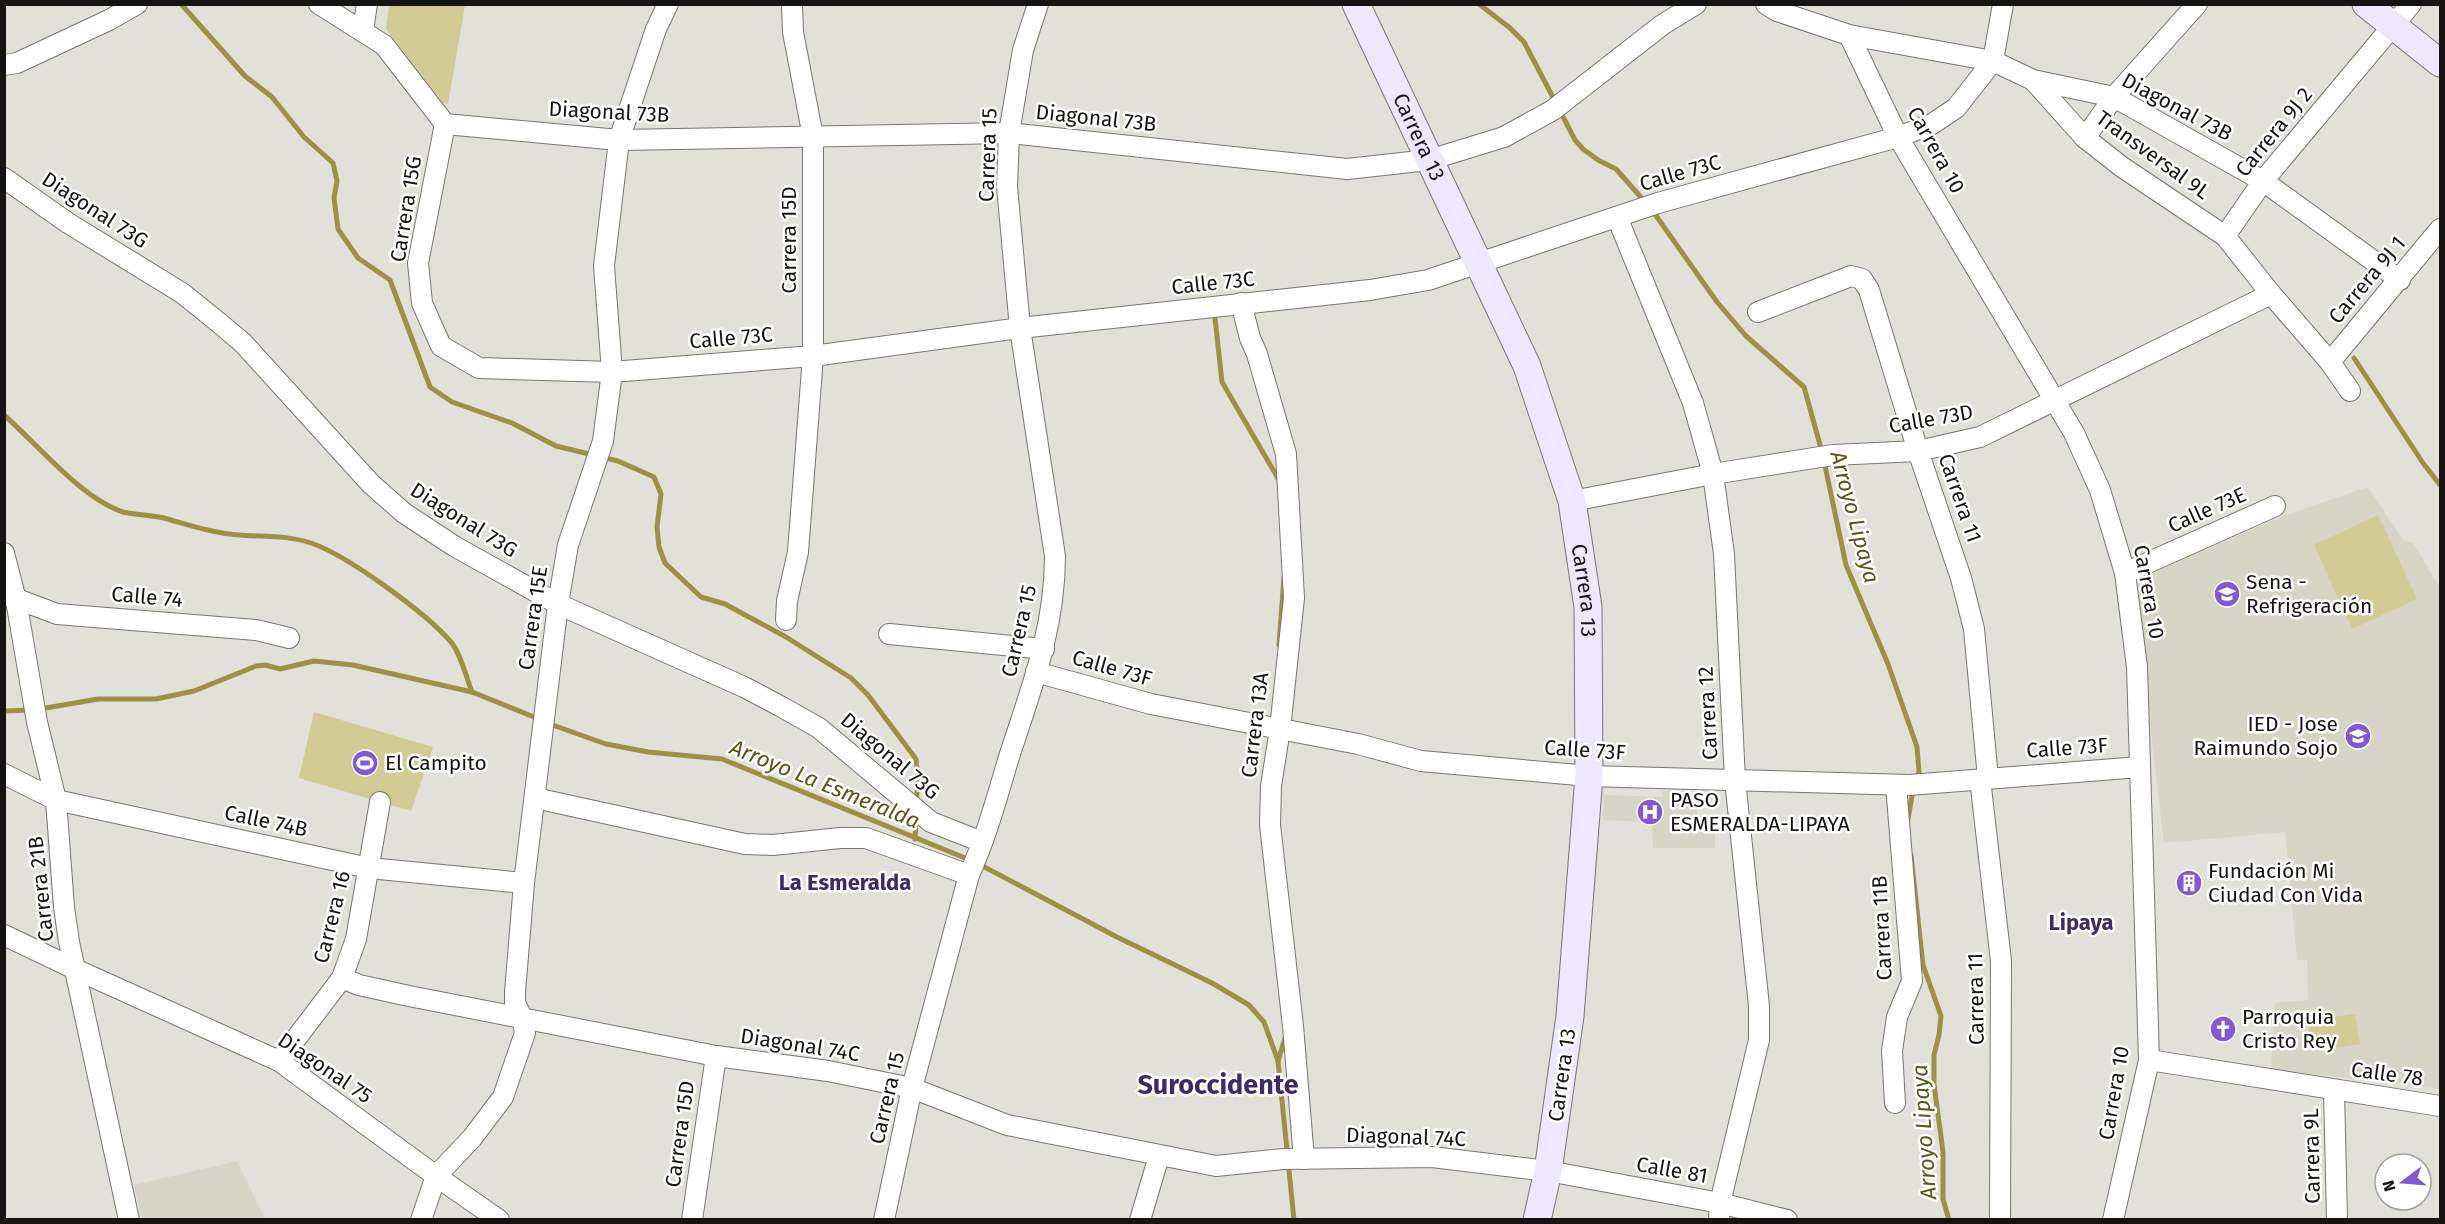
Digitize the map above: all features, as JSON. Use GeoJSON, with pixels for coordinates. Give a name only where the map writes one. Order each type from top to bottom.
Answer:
{"type":"FeatureCollection","features":[{"type":"Feature","properties":{"kind":"street"},"geometry":{"type":"LineString","coordinates":[[4,66],[17,63],[109,20],[137,4]]}},
{"type":"Feature","properties":{"kind":"street"},"geometry":{"type":"LineString","coordinates":[[319,4],[384,45],[445,124]]}},
{"type":"Feature","properties":{"kind":"street"},"geometry":{"type":"LineString","coordinates":[[363,30],[367,4]]}},
{"type":"Feature","properties":{"kind":"street","name":"Carrera 15E"},"geometry":{"type":"LineString","coordinates":[[421,1220],[435,1176],[472,1138],[503,1097],[525,1033],[522,1017],[515,1003],[524,883],[558,604],[568,545],[601,445],[612,372],[604,266],[619,140],[656,29],[668,4]]}},
{"type":"Feature","properties":{"kind":"street","name":"Carrera 15D"},"geometry":{"type":"LineString","coordinates":[[786,620],[787,601],[798,552],[813,356],[813,137],[793,32],[792,4]]}},
{"type":"Feature","properties":{"kind":"street","name":"Carrera 13"},"geometry":{"type":"LineString","coordinates":[[1356,4],[1527,366],[1572,501],[1588,607],[1589,776],[1570,1016],[1548,1171],[1537,1220]]}},
{"type":"Feature","properties":{"kind":"street","name":"Diagonal 73B"},"geometry":{"type":"LineString","coordinates":[[445,124],[619,140],[1009,133],[1347,169],[1430,160],[1504,136],[1558,107],[1662,26],[1696,4]]}},
{"type":"Feature","properties":{"kind":"street","name":"Diagonal 73B"},"geometry":{"type":"LineString","coordinates":[[1766,4],[1777,11],[1849,35],[1993,61],[2033,80],[2114,98],[2262,181],[2400,280]]}},
{"type":"Feature","properties":{"kind":"street"},"geometry":{"type":"LineString","coordinates":[[1993,61],[2003,4]]}},
{"type":"Feature","properties":{"kind":"street"},"geometry":{"type":"LineString","coordinates":[[2085,138],[2114,98],[2197,4]]}},
{"type":"Feature","properties":{"kind":"street"},"geometry":{"type":"LineString","coordinates":[[2366,4],[2440,63]]}},
{"type":"Feature","properties":{"kind":"street","name":"Carrera 9J 2"},"geometry":{"type":"LineString","coordinates":[[2225,236],[2262,181],[2411,4]]}},
{"type":"Feature","properties":{"kind":"street","name":"Carrera 15"},"geometry":{"type":"LineString","coordinates":[[884,1220],[912,1088],[971,873],[1044,649],[1055,591],[1055,556],[1020,328],[1007,188],[1009,133],[1033,6]]}},
{"type":"Feature","properties":{"kind":"street","name":"Carrera 10"},"geometry":{"type":"LineString","coordinates":[[1849,35],[1898,137],[2074,433],[2100,490],[2125,573],[2137,667],[2149,1060],[2113,1220]]}},
{"type":"Feature","properties":{"kind":"street","name":"Calle 73C"},"geometry":{"type":"LineString","coordinates":[[422,303],[441,346],[479,368],[612,372],[813,356],[1020,328],[1370,290],[1428,279],[1649,206],[1898,137],[1932,124],[1956,108],[1993,61]]}},
{"type":"Feature","properties":{"kind":"street","name":"Transversal 9L"},"geometry":{"type":"LineString","coordinates":[[2033,80],[2085,138],[2122,167],[2225,236]]}},
{"type":"Feature","properties":{"kind":"street","name":"Carrera 15G"},"geometry":{"type":"LineString","coordinates":[[422,303],[418,263],[445,124]]}},
{"type":"Feature","properties":{"kind":"street","name":"Diagonal 73G"},"geometry":{"type":"LineString","coordinates":[[4,178],[68,224],[182,293],[218,322],[243,343],[371,484],[404,513],[454,546],[558,604],[744,687],[809,723],[852,754],[931,822],[982,844]]}},
{"type":"Feature","properties":{"kind":"street","name":"Carrera 12"},"geometry":{"type":"LineString","coordinates":[[1617,216],[1693,403],[1713,474],[1725,554],[1735,780],[1760,1006],[1759,1040],[1719,1211]]}},
{"type":"Feature","properties":{"kind":"street","name":"Carrera 9J 1"},"geometry":{"type":"LineString","coordinates":[[2330,362],[2440,229]]}},
{"type":"Feature","properties":{"kind":"street"},"geometry":{"type":"LineString","coordinates":[[2225,236],[2330,362],[2350,391]]}},
{"type":"Feature","properties":{"kind":"street","name":"Carrera 11"},"geometry":{"type":"LineString","coordinates":[[1758,312],[1851,276],[1862,279],[1869,290],[1918,451],[1961,578],[1974,629],[1984,778],[2001,961],[2000,1220]]}},
{"type":"Feature","properties":{"kind":"street","name":"Calle 73D"},"geometry":{"type":"LineString","coordinates":[[1572,501],[1713,474],[1824,457],[1918,451],[1980,437],[2271,294]]}},
{"type":"Feature","properties":{"kind":"street","name":"Carrera 13A"},"geometry":{"type":"LineString","coordinates":[[1241,303],[1286,454],[1294,598],[1271,786],[1269,825],[1286,1020],[1295,1159]]}},
{"type":"Feature","properties":{"kind":"street","name":"Calle 73E"},"geometry":{"type":"LineString","coordinates":[[2125,573],[2275,506]]}},
{"type":"Feature","properties":{"kind":"street","name":"Carrera 21B"},"geometry":{"type":"LineString","coordinates":[[4,553],[10,597],[56,800],[64,907],[75,969],[129,1220]]}},
{"type":"Feature","properties":{"kind":"street","name":"Calle 74"},"geometry":{"type":"LineString","coordinates":[[10,597],[57,614],[256,630],[289,638]]}},
{"type":"Feature","properties":{"kind":"street","name":"Calle 73F"},"geometry":{"type":"LineString","coordinates":[[889,634],[1044,649]]}},
{"type":"Feature","properties":{"kind":"street","name":"Calle 73F"},"geometry":{"type":"LineString","coordinates":[[1036,672],[1151,704],[1358,744],[1421,761],[1589,776],[1909,785],[2140,767]]}},
{"type":"Feature","properties":{"kind":"street","name":"Calle 74B"},"geometry":{"type":"LineString","coordinates":[[4,774],[56,800],[369,868],[524,883]]}},
{"type":"Feature","properties":{"kind":"street","name":"Carrera 11B"},"geometry":{"type":"LineString","coordinates":[[1894,1103],[1892,1051],[1897,1017],[1912,981],[1909,785]]}},
{"type":"Feature","properties":{"kind":"street"},"geometry":{"type":"LineString","coordinates":[[535,798],[745,844],[773,845],[840,838],[866,838],[971,873]]}},
{"type":"Feature","properties":{"kind":"street","name":"Carrera 16"},"geometry":{"type":"LineString","coordinates":[[279,1060],[342,978],[356,939],[380,802]]}},
{"type":"Feature","properties":{"kind":"street","name":"Diagonal 75"},"geometry":{"type":"LineString","coordinates":[[4,935],[279,1060],[435,1176],[499,1220]]}},
{"type":"Feature","properties":{"kind":"street","name":"Diagonal 74C"},"geometry":{"type":"LineString","coordinates":[[342,978],[359,985],[409,996],[716,1056],[828,1071],[912,1088],[1007,1125],[1216,1166],[1295,1159],[1432,1157],[1548,1171]]}},
{"type":"Feature","properties":{"kind":"street","name":"Carrera 15D"},"geometry":{"type":"LineString","coordinates":[[692,1220],[716,1056]]}},
{"type":"Feature","properties":{"kind":"street","name":"Calle 78"},"geometry":{"type":"LineString","coordinates":[[2149,1060],[2440,1106]]}},
{"type":"Feature","properties":{"kind":"street","name":"Carrera 9L"},"geometry":{"type":"LineString","coordinates":[[2334,1090],[2337,1220]]}},
{"type":"Feature","properties":{"kind":"street"},"geometry":{"type":"LineString","coordinates":[[1140,1220],[1159,1156]]}},
{"type":"Feature","properties":{"kind":"street","name":"Calle 81"},"geometry":{"type":"LineString","coordinates":[[1548,1171],[1719,1211],[1787,1220]]}},
{"type":"Feature","properties":{"kind":"shaded area"},"geometry":{"type":"Polygon","coordinates":[[[389,5],[465,5],[448,104],[443,103],[386,29],[389,5]]]}},
{"type":"Feature","properties":{"kind":"shaded area","name":"IED - Jose Raimundo Sojo"},"geometry":{"type":"Polygon","coordinates":[[[2368,487],[2403,540],[2413,543],[2440,588],[2440,1089],[2271,1069],[2275,1003],[2308,1000],[2307,960],[2297,960],[2285,832],[2164,843],[2133,580],[2286,515],[2368,487]]]}},
{"type":"Feature","properties":{"kind":"shaded area"},"geometry":{"type":"Polygon","coordinates":[[[2378,515],[2417,599],[2352,629],[2314,545],[2378,515]]]}},
{"type":"Feature","properties":{"kind":"shaded area","name":"El Campito"},"geometry":{"type":"Polygon","coordinates":[[[314,712],[433,747],[411,811],[299,778],[314,712]]]}},
{"type":"Feature","properties":{"kind":"shaded area","name":"PASO ESMERALDA-LIPAYA"},"geometry":{"type":"Polygon","coordinates":[[[1663,791],[1676,791],[1676,797],[1688,797],[1698,804],[1697,831],[1715,831],[1715,848],[1653,848],[1652,822],[1603,820],[1604,795],[1662,797],[1663,791]]]}},
{"type":"Feature","properties":{"kind":"shaded area"},"geometry":{"type":"Polygon","coordinates":[[[2355,1014],[2360,1044],[2311,1051],[2307,1021],[2355,1014]]]}},
{"type":"Feature","properties":{"kind":"shaded area"},"geometry":{"type":"Polygon","coordinates":[[[237,1161],[265,1219],[142,1219],[134,1185],[237,1161]]]}},
{"type":"Feature","properties":{"kind":"waterway"},"geometry":{"type":"LineString","coordinates":[[181,4],[245,76],[272,97],[304,137],[333,163],[337,181],[334,198],[338,229],[358,258],[390,280],[430,387],[452,402],[512,423],[556,446],[618,461],[654,477],[661,494],[657,527],[659,547],[665,563],[701,597],[725,604],[786,637],[851,678],[868,695],[916,759],[918,781],[916,804]]}},
{"type":"Feature","properties":{"kind":"waterway","name":"Arroyo Lipaya"},"geometry":{"type":"LineString","coordinates":[[1479,4],[1524,42],[1556,103]]}},
{"type":"Feature","properties":{"kind":"waterway","name":"Arroyo Lipaya"},"geometry":{"type":"LineString","coordinates":[[1560,111],[1575,140],[1583,149],[1616,169],[1646,203]]}},
{"type":"Feature","properties":{"kind":"waterway","name":"Arroyo Lipaya"},"geometry":{"type":"LineString","coordinates":[[1652,210],[1717,302],[1746,336],[1804,387],[1822,452]]}},
{"type":"Feature","properties":{"kind":"waterway"},"geometry":{"type":"LineString","coordinates":[[1215,318],[1222,382],[1279,480]]}},
{"type":"Feature","properties":{"kind":"waterway"},"geometry":{"type":"LineString","coordinates":[[2354,358],[2440,485]]}},
{"type":"Feature","properties":{"kind":"waterway"},"geometry":{"type":"LineString","coordinates":[[4,415],[60,470],[92,495],[123,512],[164,518],[219,532],[302,540],[345,559],[405,601],[451,642],[472,692]]}},
{"type":"Feature","properties":{"kind":"waterway","name":"Arroyo Lipaya"},"geometry":{"type":"LineString","coordinates":[[1824,461],[1846,565],[1888,664],[1917,747],[1919,772],[1916,781]]}},
{"type":"Feature","properties":{"kind":"waterway"},"geometry":{"type":"LineString","coordinates":[[1279,645],[1284,577]]}},
{"type":"Feature","properties":{"kind":"waterway","name":"Arroyo La Esmeralda"},"geometry":{"type":"LineString","coordinates":[[40,709],[98,699],[156,699],[194,691],[256,666],[265,665],[280,669],[314,661],[353,665],[472,692],[539,719]]}},
{"type":"Feature","properties":{"kind":"waterway","name":"Arroyo La Esmeralda"},"geometry":{"type":"LineString","coordinates":[[4,711],[31,710]]}},
{"type":"Feature","properties":{"kind":"waterway","name":"Arroyo La Esmeralda"},"geometry":{"type":"LineString","coordinates":[[547,723],[606,744],[648,752],[722,759],[975,862],[1117,937],[1212,983],[1249,1005],[1264,1022],[1278,1061],[1294,1220]]}},
{"type":"Feature","properties":{"kind":"waterway","name":"Arroyo Lipaya"},"geometry":{"type":"LineString","coordinates":[[1908,819],[1913,790]]}},
{"type":"Feature","properties":{"kind":"waterway"},"geometry":{"type":"LineString","coordinates":[[915,839],[916,817]]}},
{"type":"Feature","properties":{"kind":"waterway","name":"Arroyo Lipaya"},"geometry":{"type":"LineString","coordinates":[[1911,855],[1923,965],[1941,1016],[1934,1055],[1934,1084],[1943,1152],[1943,1199],[1949,1220]]}},
{"type":"Feature","properties":{"kind":"waterway"},"geometry":{"type":"LineString","coordinates":[[1278,1061],[1286,1035]]}},
{"type":"Feature","properties":{"kind":"place","name":"Sena - Refrigeración"},"geometry":{"type":"Point","coordinates":[2227,594]}},
{"type":"Feature","properties":{"kind":"place","name":"IED - Jose Raimundo Sojo"},"geometry":{"type":"Point","coordinates":[2358,736]}},
{"type":"Feature","properties":{"kind":"place","name":"El Campito"},"geometry":{"type":"Point","coordinates":[365,763]}},
{"type":"Feature","properties":{"kind":"place","name":"PASO ESMERALDA-LIPAYA"},"geometry":{"type":"Point","coordinates":[1650,812]}},
{"type":"Feature","properties":{"kind":"place","name":"Fundación Mi Ciudad Con Vida"},"geometry":{"type":"Point","coordinates":[2189,883]}},
{"type":"Feature","properties":{"kind":"place","name":"Parroquia Cristo Rey"},"geometry":{"type":"Point","coordinates":[2223,1029]}},
{"type":"Feature","properties":{"kind":"district","name":"La Esmeralda"},"geometry":{"type":"Point","coordinates":[845,882]}},
{"type":"Feature","properties":{"kind":"district","name":"Lipaya"},"geometry":{"type":"Point","coordinates":[2081,922]}},
{"type":"Feature","properties":{"kind":"district","name":"Suroccidente"},"geometry":{"type":"Point","coordinates":[1218,1085]}}]}
